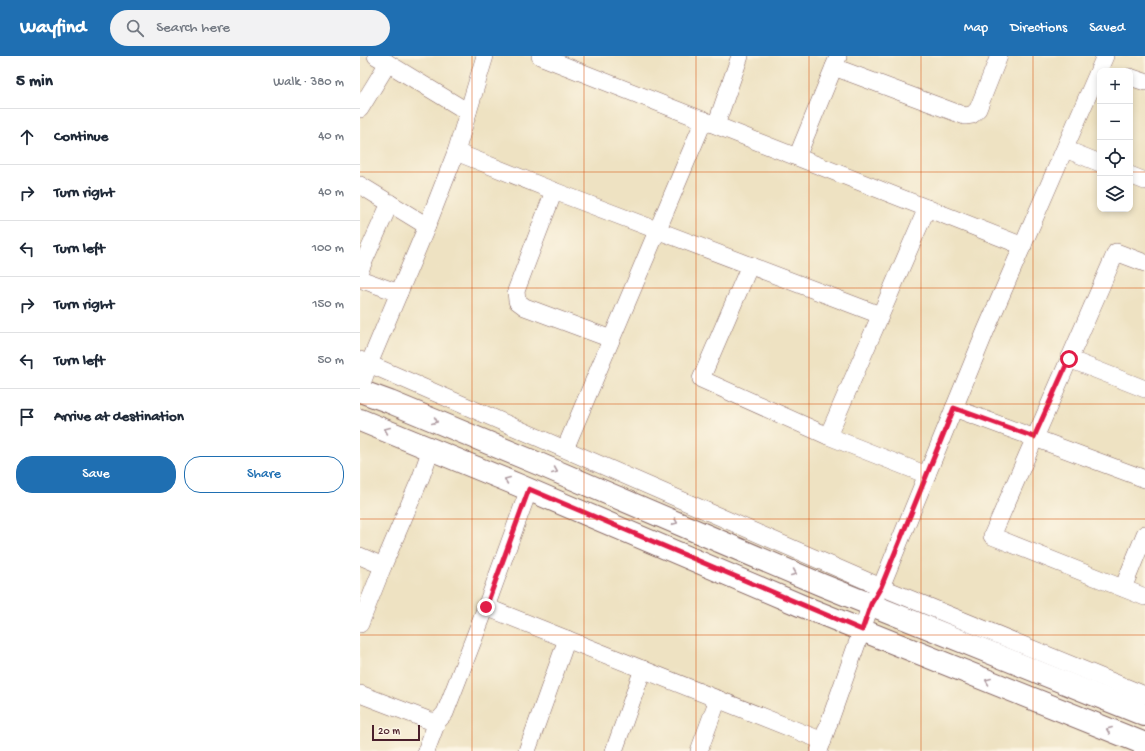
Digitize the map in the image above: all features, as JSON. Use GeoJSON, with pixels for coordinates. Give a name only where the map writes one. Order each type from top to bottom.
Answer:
{"type":"FeatureCollection","features":[{"type":"Feature","properties":{"kind":"street"},"geometry":{"type":"LineString","coordinates":[[485,56],[456,152],[399,293],[365,362],[360,390],[532,461],[822,585],[876,596],[1145,695]]}},
{"type":"Feature","properties":{"kind":"street"},"geometry":{"type":"LineString","coordinates":[[540,56],[1023,246]]}},
{"type":"Feature","properties":{"kind":"street"},"geometry":{"type":"LineString","coordinates":[[564,449],[658,230],[710,123],[740,56]]}},
{"type":"Feature","properties":{"kind":"street"},"geometry":{"type":"LineString","coordinates":[[797,157],[836,61],[965,116],[972,115],[978,109],[999,56]]}},
{"type":"Feature","properties":{"kind":"street"},"geometry":{"type":"LineString","coordinates":[[360,108],[382,60],[468,112]]}},
{"type":"Feature","properties":{"kind":"street"},"geometry":{"type":"LineString","coordinates":[[486,607],[718,699],[821,746],[862,630],[986,330],[1065,150],[1107,64]]}},
{"type":"Feature","properties":{"kind":"street"},"geometry":{"type":"LineString","coordinates":[[1133,78],[1145,82]]}},
{"type":"Feature","properties":{"kind":"street"},"geometry":{"type":"LineString","coordinates":[[1065,150],[1097,162]]}},
{"type":"Feature","properties":{"kind":"street"},"geometry":{"type":"LineString","coordinates":[[456,152],[880,315]]}},
{"type":"Feature","properties":{"kind":"street"},"geometry":{"type":"LineString","coordinates":[[1132,176],[1145,181]]}},
{"type":"Feature","properties":{"kind":"street"},"geometry":{"type":"LineString","coordinates":[[360,185],[427,226]]}},
{"type":"Feature","properties":{"kind":"street"},"geometry":{"type":"LineString","coordinates":[[554,190],[516,292],[517,301],[525,307],[611,339]]}},
{"type":"Feature","properties":{"kind":"street"},"geometry":{"type":"LineString","coordinates":[[360,270],[366,240],[390,203]]}},
{"type":"Feature","properties":{"kind":"street"},"geometry":{"type":"LineString","coordinates":[[828,436],[927,208]]}},
{"type":"Feature","properties":{"kind":"street"},"geometry":{"type":"LineString","coordinates":[[1145,263],[1116,252],[992,536],[1145,597]]}},
{"type":"Feature","properties":{"kind":"street"},"geometry":{"type":"LineString","coordinates":[[750,265],[701,379],[828,436],[927,475]]}},
{"type":"Feature","properties":{"kind":"street"},"geometry":{"type":"LineString","coordinates":[[360,278],[399,293]]}},
{"type":"Feature","properties":{"kind":"street"},"geometry":{"type":"LineString","coordinates":[[1069,359],[1145,390]]}},
{"type":"Feature","properties":{"kind":"street"},"geometry":{"type":"LineString","coordinates":[[365,362],[564,449],[876,596],[1145,715]]}},
{"type":"Feature","properties":{"kind":"street"},"geometry":{"type":"LineString","coordinates":[[954,408],[1145,479]]}},
{"type":"Feature","properties":{"kind":"street"},"geometry":{"type":"LineString","coordinates":[[360,420],[529,489],[862,630],[1145,744]]}},
{"type":"Feature","properties":{"kind":"street"},"geometry":{"type":"LineString","coordinates":[[360,624],[421,477],[431,449]]}},
{"type":"Feature","properties":{"kind":"street"},"geometry":{"type":"LineString","coordinates":[[426,751],[438,722],[445,713],[529,489]]}},
{"type":"Feature","properties":{"kind":"street"},"geometry":{"type":"LineString","coordinates":[[1123,588],[1145,534]]}},
{"type":"Feature","properties":{"kind":"street"},"geometry":{"type":"LineString","coordinates":[[360,556],[383,566]]}},
{"type":"Feature","properties":{"kind":"street"},"geometry":{"type":"LineString","coordinates":[[527,751],[567,639]]}},
{"type":"Feature","properties":{"kind":"street"},"geometry":{"type":"LineString","coordinates":[[614,751],[643,669]]}},
{"type":"Feature","properties":{"kind":"street"},"geometry":{"type":"LineString","coordinates":[[360,694],[428,720],[438,722]]}},
{"type":"Feature","properties":{"kind":"street"},"geometry":{"type":"LineString","coordinates":[[699,751],[718,699]]}},
{"type":"Feature","properties":{"kind":"route"},"geometry":{"type":"LineString","coordinates":[[486,607],[529,489],[802,606],[862,630],[871,604],[881,587],[954,408],[1034,437],[1069,359]]}}]}
